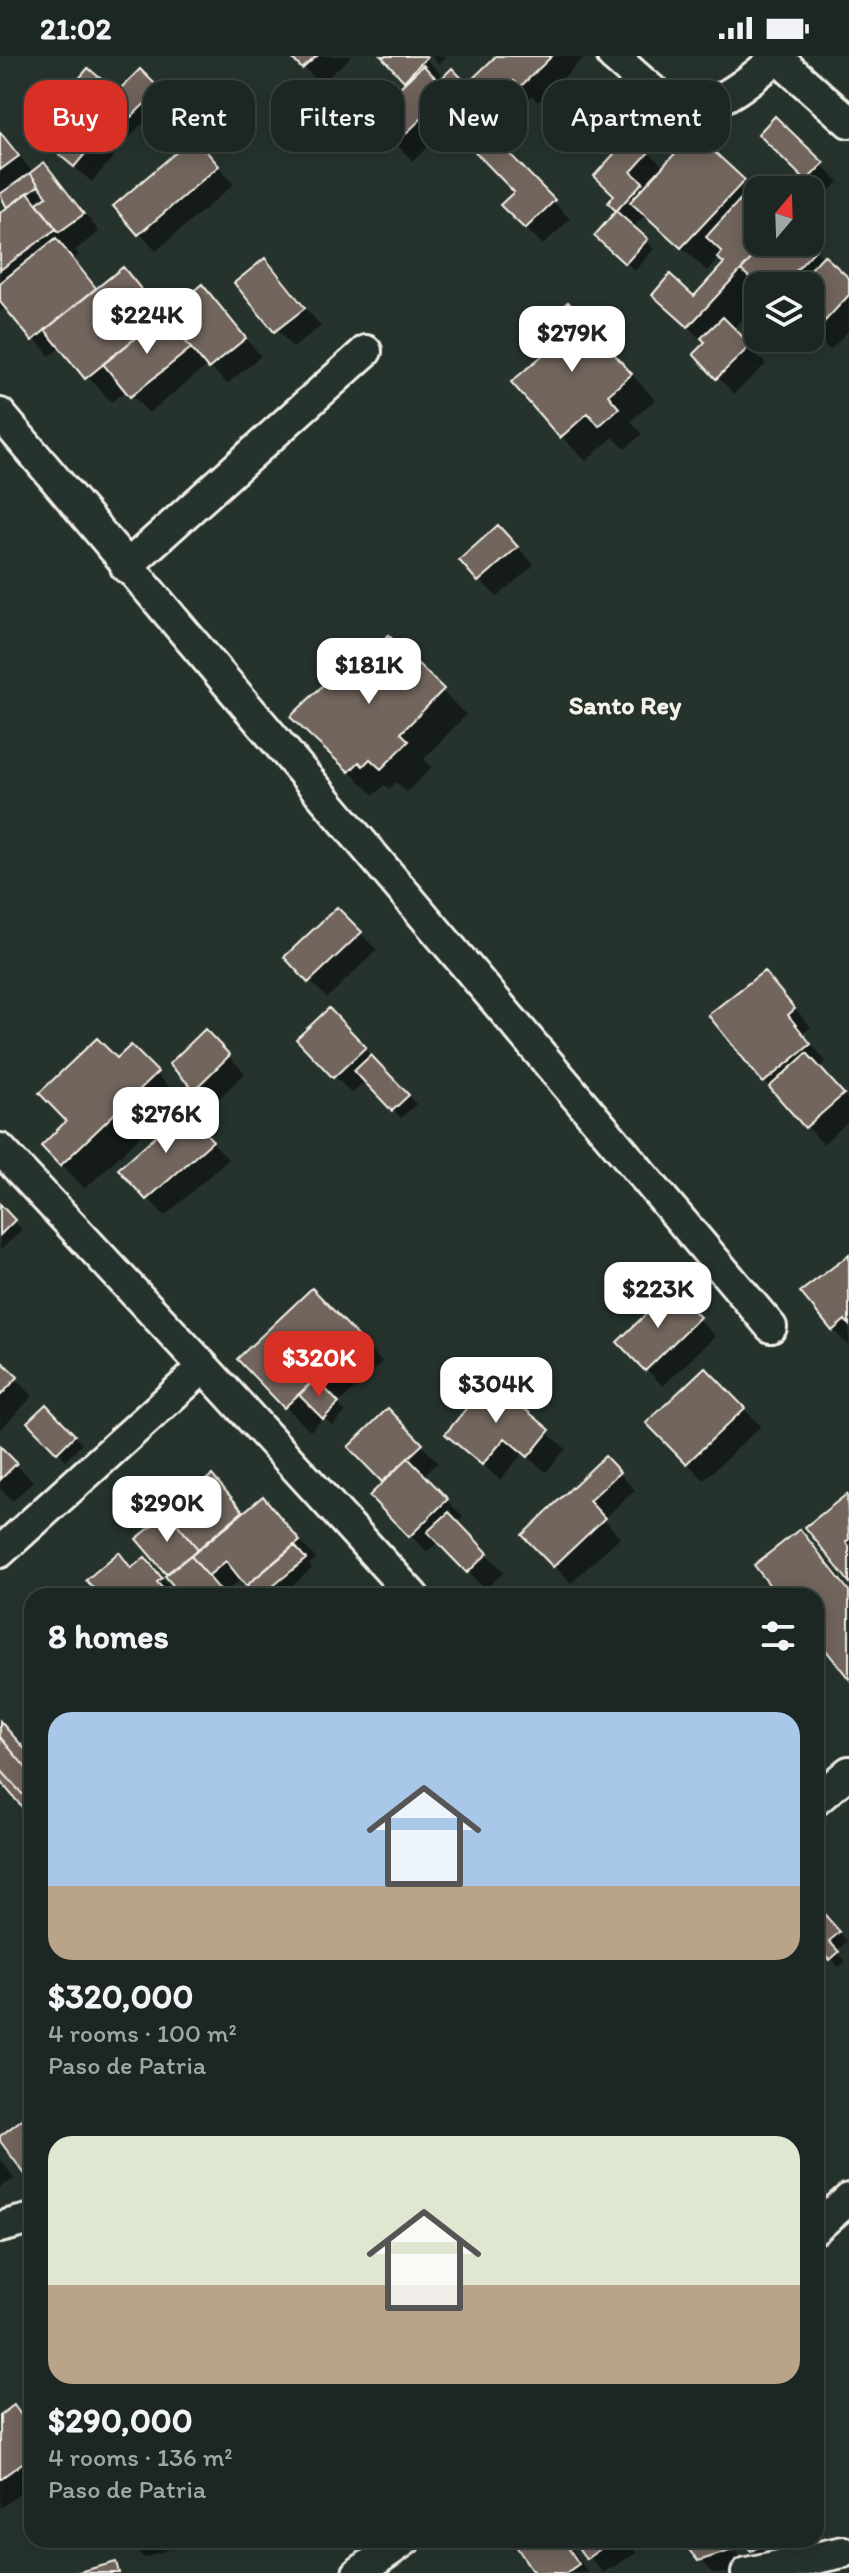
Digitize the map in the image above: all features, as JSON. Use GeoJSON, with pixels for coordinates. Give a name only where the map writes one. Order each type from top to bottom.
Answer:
{"type":"FeatureCollection","features":[{"type":"Feature","properties":{"kind":"street"},"geometry":{"type":"LineString","coordinates":[[613,56],[664,99],[687,106],[707,106],[734,91],[776,57],[849,122]]}},
{"type":"Feature","properties":{"kind":"street"},"geometry":{"type":"LineString","coordinates":[[126,567],[366,351]]}},
{"type":"Feature","properties":{"kind":"street"},"geometry":{"type":"LineString","coordinates":[[0,414],[126,567],[771,1327]]}},
{"type":"Feature","properties":{"kind":"street"},"geometry":{"type":"LineString","coordinates":[[0,1149],[406,1588]]}},
{"type":"Feature","properties":{"kind":"street"},"geometry":{"type":"LineString","coordinates":[[0,1552],[204,1367]]}},
{"type":"Feature","properties":{"kind":"street"},"geometry":{"type":"LineString","coordinates":[[824,1793],[849,1772]]}},
{"type":"Feature","properties":{"kind":"street"},"geometry":{"type":"LineString","coordinates":[[824,2221],[849,2199]]}},
{"type":"Feature","properties":{"kind":"street"},"geometry":{"type":"LineString","coordinates":[[0,2227],[24,2221]]}},
{"type":"Feature","properties":{"kind":"street"},"geometry":{"type":"LineString","coordinates":[[358,2573],[394,2548]]}},
{"type":"Feature","properties":{"kind":"street"},"geometry":{"type":"LineString","coordinates":[[747,2573],[843,2552]]}},
{"type":"Feature","properties":{"kind":"building"},"geometry":{"type":"Polygon","coordinates":[[[290,56],[317,56],[302,69],[290,56]]]}},
{"type":"Feature","properties":{"kind":"building"},"geometry":{"type":"Polygon","coordinates":[[[381,56],[426,56],[427,57],[403,80],[381,56]]]}},
{"type":"Feature","properties":{"kind":"building"},"geometry":{"type":"Polygon","coordinates":[[[496,56],[552,56],[527,80],[471,80],[496,56]]]}},
{"type":"Feature","properties":{"kind":"building"},"geometry":{"type":"Polygon","coordinates":[[[423,65],[437,80],[420,80],[420,120],[404,135],[404,83],[423,65]]]}},
{"type":"Feature","properties":{"kind":"building"},"geometry":{"type":"Polygon","coordinates":[[[88,68],[102,80],[78,80],[88,68]]]}},
{"type":"Feature","properties":{"kind":"building"},"geometry":{"type":"Polygon","coordinates":[[[452,68],[463,80],[440,80],[452,68]]]}},
{"type":"Feature","properties":{"kind":"building"},"geometry":{"type":"Polygon","coordinates":[[[140,69],[151,80],[143,80],[143,105],[131,117],[127,112],[127,82],[140,69]]]}},
{"type":"Feature","properties":{"kind":"building"},"geometry":{"type":"Polygon","coordinates":[[[775,116],[824,163],[811,176],[801,176],[758,134],[775,116]]]}},
{"type":"Feature","properties":{"kind":"building"},"geometry":{"type":"Polygon","coordinates":[[[0,132],[19,156],[0,170],[0,132]]]}},
{"type":"Feature","properties":{"kind":"building"},"geometry":{"type":"Polygon","coordinates":[[[56,152],[86,152],[74,167],[56,152]]]}},
{"type":"Feature","properties":{"kind":"building"},"geometry":{"type":"Polygon","coordinates":[[[176,152],[207,152],[219,166],[138,235],[113,206],[176,152]]]}},
{"type":"Feature","properties":{"kind":"building"},"geometry":{"type":"Polygon","coordinates":[[[475,152],[508,152],[555,200],[525,229],[500,205],[514,192],[475,152]]]}},
{"type":"Feature","properties":{"kind":"building"},"geometry":{"type":"Polygon","coordinates":[[[616,152],[649,152],[631,172],[643,182],[616,211],[608,203],[614,195],[594,176],[616,152]]]}},
{"type":"Feature","properties":{"kind":"building"},"geometry":{"type":"Polygon","coordinates":[[[676,152],[715,152],[744,179],[681,248],[630,202],[676,152]]]}},
{"type":"Feature","properties":{"kind":"building"},"geometry":{"type":"Polygon","coordinates":[[[44,162],[84,214],[59,232],[37,203],[47,196],[30,173],[44,162]]]}},
{"type":"Feature","properties":{"kind":"building"},"geometry":{"type":"Polygon","coordinates":[[[30,173],[39,185],[7,208],[0,194],[30,173]]]}},
{"type":"Feature","properties":{"kind":"building"},"geometry":{"type":"Polygon","coordinates":[[[28,192],[56,229],[0,270],[0,213],[28,192]]]}},
{"type":"Feature","properties":{"kind":"building"},"geometry":{"type":"Polygon","coordinates":[[[744,195],[744,256],[754,256],[688,327],[652,295],[670,274],[694,296],[724,263],[717,258],[722,252],[706,237],[744,195]]]}},
{"type":"Feature","properties":{"kind":"building"},"geometry":{"type":"Polygon","coordinates":[[[616,211],[648,239],[625,264],[594,236],[616,211]]]}},
{"type":"Feature","properties":{"kind":"building"},"geometry":{"type":"Polygon","coordinates":[[[56,238],[96,288],[32,341],[0,302],[0,283],[56,238]]]}},
{"type":"Feature","properties":{"kind":"building"},"geometry":{"type":"Polygon","coordinates":[[[824,255],[849,278],[849,295],[824,322],[824,272],[808,272],[824,255]]]}},
{"type":"Feature","properties":{"kind":"building"},"geometry":{"type":"Polygon","coordinates":[[[754,256],[810,256],[795,272],[744,273],[741,270],[754,256]]]}},
{"type":"Feature","properties":{"kind":"building"},"geometry":{"type":"Polygon","coordinates":[[[265,258],[305,308],[274,332],[234,283],[265,258]]]}},
{"type":"Feature","properties":{"kind":"building"},"geometry":{"type":"Polygon","coordinates":[[[123,267],[163,316],[85,379],[45,330],[123,267]]]}},
{"type":"Feature","properties":{"kind":"building"},"geometry":{"type":"Polygon","coordinates":[[[202,284],[246,338],[208,369],[164,315],[202,284]]]}},
{"type":"Feature","properties":{"kind":"building"},"geometry":{"type":"Polygon","coordinates":[[[568,302],[632,374],[608,395],[619,408],[599,426],[588,413],[560,438],[511,382],[550,349],[534,331],[568,302]]]}},
{"type":"Feature","properties":{"kind":"building"},"geometry":{"type":"Polygon","coordinates":[[[164,315],[191,348],[130,397],[103,364],[164,315]]]}},
{"type":"Feature","properties":{"kind":"building"},"geometry":{"type":"Polygon","coordinates":[[[723,317],[744,338],[744,352],[716,379],[693,354],[705,342],[701,338],[723,317]]]}},
{"type":"Feature","properties":{"kind":"building"},"geometry":{"type":"Polygon","coordinates":[[[498,525],[518,547],[478,582],[459,560],[498,525]]]}},
{"type":"Feature","properties":{"kind":"building"},"geometry":{"type":"Polygon","coordinates":[[[388,635],[444,689],[401,733],[409,741],[381,769],[370,759],[363,766],[359,762],[349,772],[290,717],[341,668],[347,674],[360,661],[353,654],[365,643],[372,651],[388,635]]]}},
{"type":"Feature","properties":{"kind":"building"},"geometry":{"type":"Polygon","coordinates":[[[337,907],[362,932],[308,983],[284,957],[337,907]]]}},
{"type":"Feature","properties":{"kind":"building"},"geometry":{"type":"Polygon","coordinates":[[[764,971],[795,1009],[788,1015],[811,1044],[763,1083],[708,1015],[764,971]]]}},
{"type":"Feature","properties":{"kind":"building"},"geometry":{"type":"Polygon","coordinates":[[[329,1008],[366,1047],[333,1078],[296,1039],[329,1008]]]}},
{"type":"Feature","properties":{"kind":"building"},"geometry":{"type":"Polygon","coordinates":[[[205,1029],[230,1055],[194,1090],[169,1064],[205,1029]]]}},
{"type":"Feature","properties":{"kind":"building"},"geometry":{"type":"Polygon","coordinates":[[[97,1038],[117,1058],[131,1045],[158,1072],[60,1166],[41,1146],[66,1121],[39,1093],[97,1038]]]}},
{"type":"Feature","properties":{"kind":"building"},"geometry":{"type":"Polygon","coordinates":[[[807,1053],[844,1094],[805,1128],[769,1087],[807,1053]]]}},
{"type":"Feature","properties":{"kind":"building"},"geometry":{"type":"Polygon","coordinates":[[[371,1055],[409,1095],[392,1111],[354,1071],[371,1055]]]}},
{"type":"Feature","properties":{"kind":"building"},"geometry":{"type":"Polygon","coordinates":[[[185,1110],[213,1141],[146,1200],[118,1169],[185,1110]]]}},
{"type":"Feature","properties":{"kind":"building"},"geometry":{"type":"Polygon","coordinates":[[[0,1204],[15,1220],[0,1235],[0,1204]]]}},
{"type":"Feature","properties":{"kind":"building"},"geometry":{"type":"Polygon","coordinates":[[[849,1255],[849,1325],[845,1320],[832,1331],[800,1292],[849,1255]]]}},
{"type":"Feature","properties":{"kind":"building"},"geometry":{"type":"Polygon","coordinates":[[[312,1288],[359,1337],[284,1408],[237,1359],[312,1288]]]}},
{"type":"Feature","properties":{"kind":"building"},"geometry":{"type":"Polygon","coordinates":[[[672,1289],[700,1317],[645,1371],[617,1342],[672,1289]]]}},
{"type":"Feature","properties":{"kind":"building"},"geometry":{"type":"Polygon","coordinates":[[[0,1360],[18,1377],[0,1396],[0,1360]]]}},
{"type":"Feature","properties":{"kind":"building"},"geometry":{"type":"Polygon","coordinates":[[[705,1367],[745,1408],[686,1464],[646,1423],[705,1367]]]}},
{"type":"Feature","properties":{"kind":"building"},"geometry":{"type":"Polygon","coordinates":[[[316,1379],[339,1403],[323,1419],[299,1395],[316,1379]]]}},
{"type":"Feature","properties":{"kind":"building"},"geometry":{"type":"Polygon","coordinates":[[[490,1380],[550,1430],[528,1457],[505,1438],[482,1465],[445,1434],[490,1380]]]}},
{"type":"Feature","properties":{"kind":"building"},"geometry":{"type":"Polygon","coordinates":[[[46,1404],[75,1435],[57,1453],[27,1422],[46,1404]]]}},
{"type":"Feature","properties":{"kind":"building"},"geometry":{"type":"Polygon","coordinates":[[[388,1408],[423,1444],[382,1482],[348,1447],[388,1408]]]}},
{"type":"Feature","properties":{"kind":"building"},"geometry":{"type":"Polygon","coordinates":[[[0,1446],[17,1463],[0,1480],[0,1446]]]}},
{"type":"Feature","properties":{"kind":"building"},"geometry":{"type":"Polygon","coordinates":[[[605,1456],[620,1472],[589,1501],[605,1518],[553,1567],[522,1535],[605,1456]]]}},
{"type":"Feature","properties":{"kind":"building"},"geometry":{"type":"Polygon","coordinates":[[[408,1458],[448,1499],[409,1537],[369,1496],[408,1458]]]}},
{"type":"Feature","properties":{"kind":"building"},"geometry":{"type":"Polygon","coordinates":[[[212,1475],[243,1511],[198,1549],[167,1512],[212,1475]]]}},
{"type":"Feature","properties":{"kind":"building"},"geometry":{"type":"Polygon","coordinates":[[[847,1494],[849,1539],[846,1542],[849,1546],[849,1582],[805,1527],[847,1494]]]}},
{"type":"Feature","properties":{"kind":"building"},"geometry":{"type":"Polygon","coordinates":[[[263,1496],[300,1541],[246,1586],[226,1561],[208,1576],[191,1556],[263,1496]]]}},
{"type":"Feature","properties":{"kind":"building"},"geometry":{"type":"Polygon","coordinates":[[[449,1512],[488,1553],[467,1573],[427,1532],[449,1512]]]}},
{"type":"Feature","properties":{"kind":"building"},"geometry":{"type":"Polygon","coordinates":[[[168,1513],[198,1549],[166,1574],[136,1539],[168,1513]]]}},
{"type":"Feature","properties":{"kind":"building"},"geometry":{"type":"Polygon","coordinates":[[[800,1529],[849,1591],[849,1679],[824,1648],[824,1588],[772,1588],[754,1565],[800,1529]]]}},
{"type":"Feature","properties":{"kind":"building"},"geometry":{"type":"Polygon","coordinates":[[[294,1545],[306,1559],[271,1588],[250,1588],[247,1585],[294,1545]]]}},
{"type":"Feature","properties":{"kind":"building"},"geometry":{"type":"Polygon","coordinates":[[[119,1552],[131,1568],[145,1557],[162,1578],[157,1582],[162,1588],[93,1588],[86,1580],[119,1552]]]}},
{"type":"Feature","properties":{"kind":"building"},"geometry":{"type":"Polygon","coordinates":[[[191,1555],[218,1588],[175,1588],[165,1576],[191,1555]]]}},
{"type":"Feature","properties":{"kind":"building"},"geometry":{"type":"Polygon","coordinates":[[[0,1721],[24,1748],[24,1796],[0,1769],[0,1721]]]}},
{"type":"Feature","properties":{"kind":"building"},"geometry":{"type":"Polygon","coordinates":[[[0,1737],[24,1766],[24,1810],[0,1781],[0,1737]]]}},
{"type":"Feature","properties":{"kind":"building"},"geometry":{"type":"Polygon","coordinates":[[[824,1914],[840,1932],[829,1941],[839,1952],[830,1960],[824,1954],[824,1914]]]}},
{"type":"Feature","properties":{"kind":"building"},"geometry":{"type":"Polygon","coordinates":[[[24,2118],[24,2173],[0,2141],[0,2136],[24,2118]]]}},
{"type":"Feature","properties":{"kind":"building"},"geometry":{"type":"Polygon","coordinates":[[[14,2405],[24,2419],[24,2462],[0,2479],[0,2415],[14,2405]]]}},
{"type":"Feature","properties":{"kind":"building"},"geometry":{"type":"Polygon","coordinates":[[[517,2548],[568,2548],[579,2564],[566,2573],[534,2573],[517,2548]]]}},
{"type":"Feature","properties":{"kind":"building"},"geometry":{"type":"Polygon","coordinates":[[[578,2548],[602,2548],[586,2559],[578,2548]]]}},
{"type":"Feature","properties":{"kind":"building"},"geometry":{"type":"Polygon","coordinates":[[[687,2548],[733,2550],[698,2561],[687,2548]]]}},
{"type":"Feature","properties":{"kind":"building"},"geometry":{"type":"Polygon","coordinates":[[[116,2562],[119,2573],[75,2573],[116,2562]]]}},
{"type":"Feature","properties":{"kind":"district","name":"Santo Rey"},"geometry":{"type":"Point","coordinates":[625,705]}}]}
